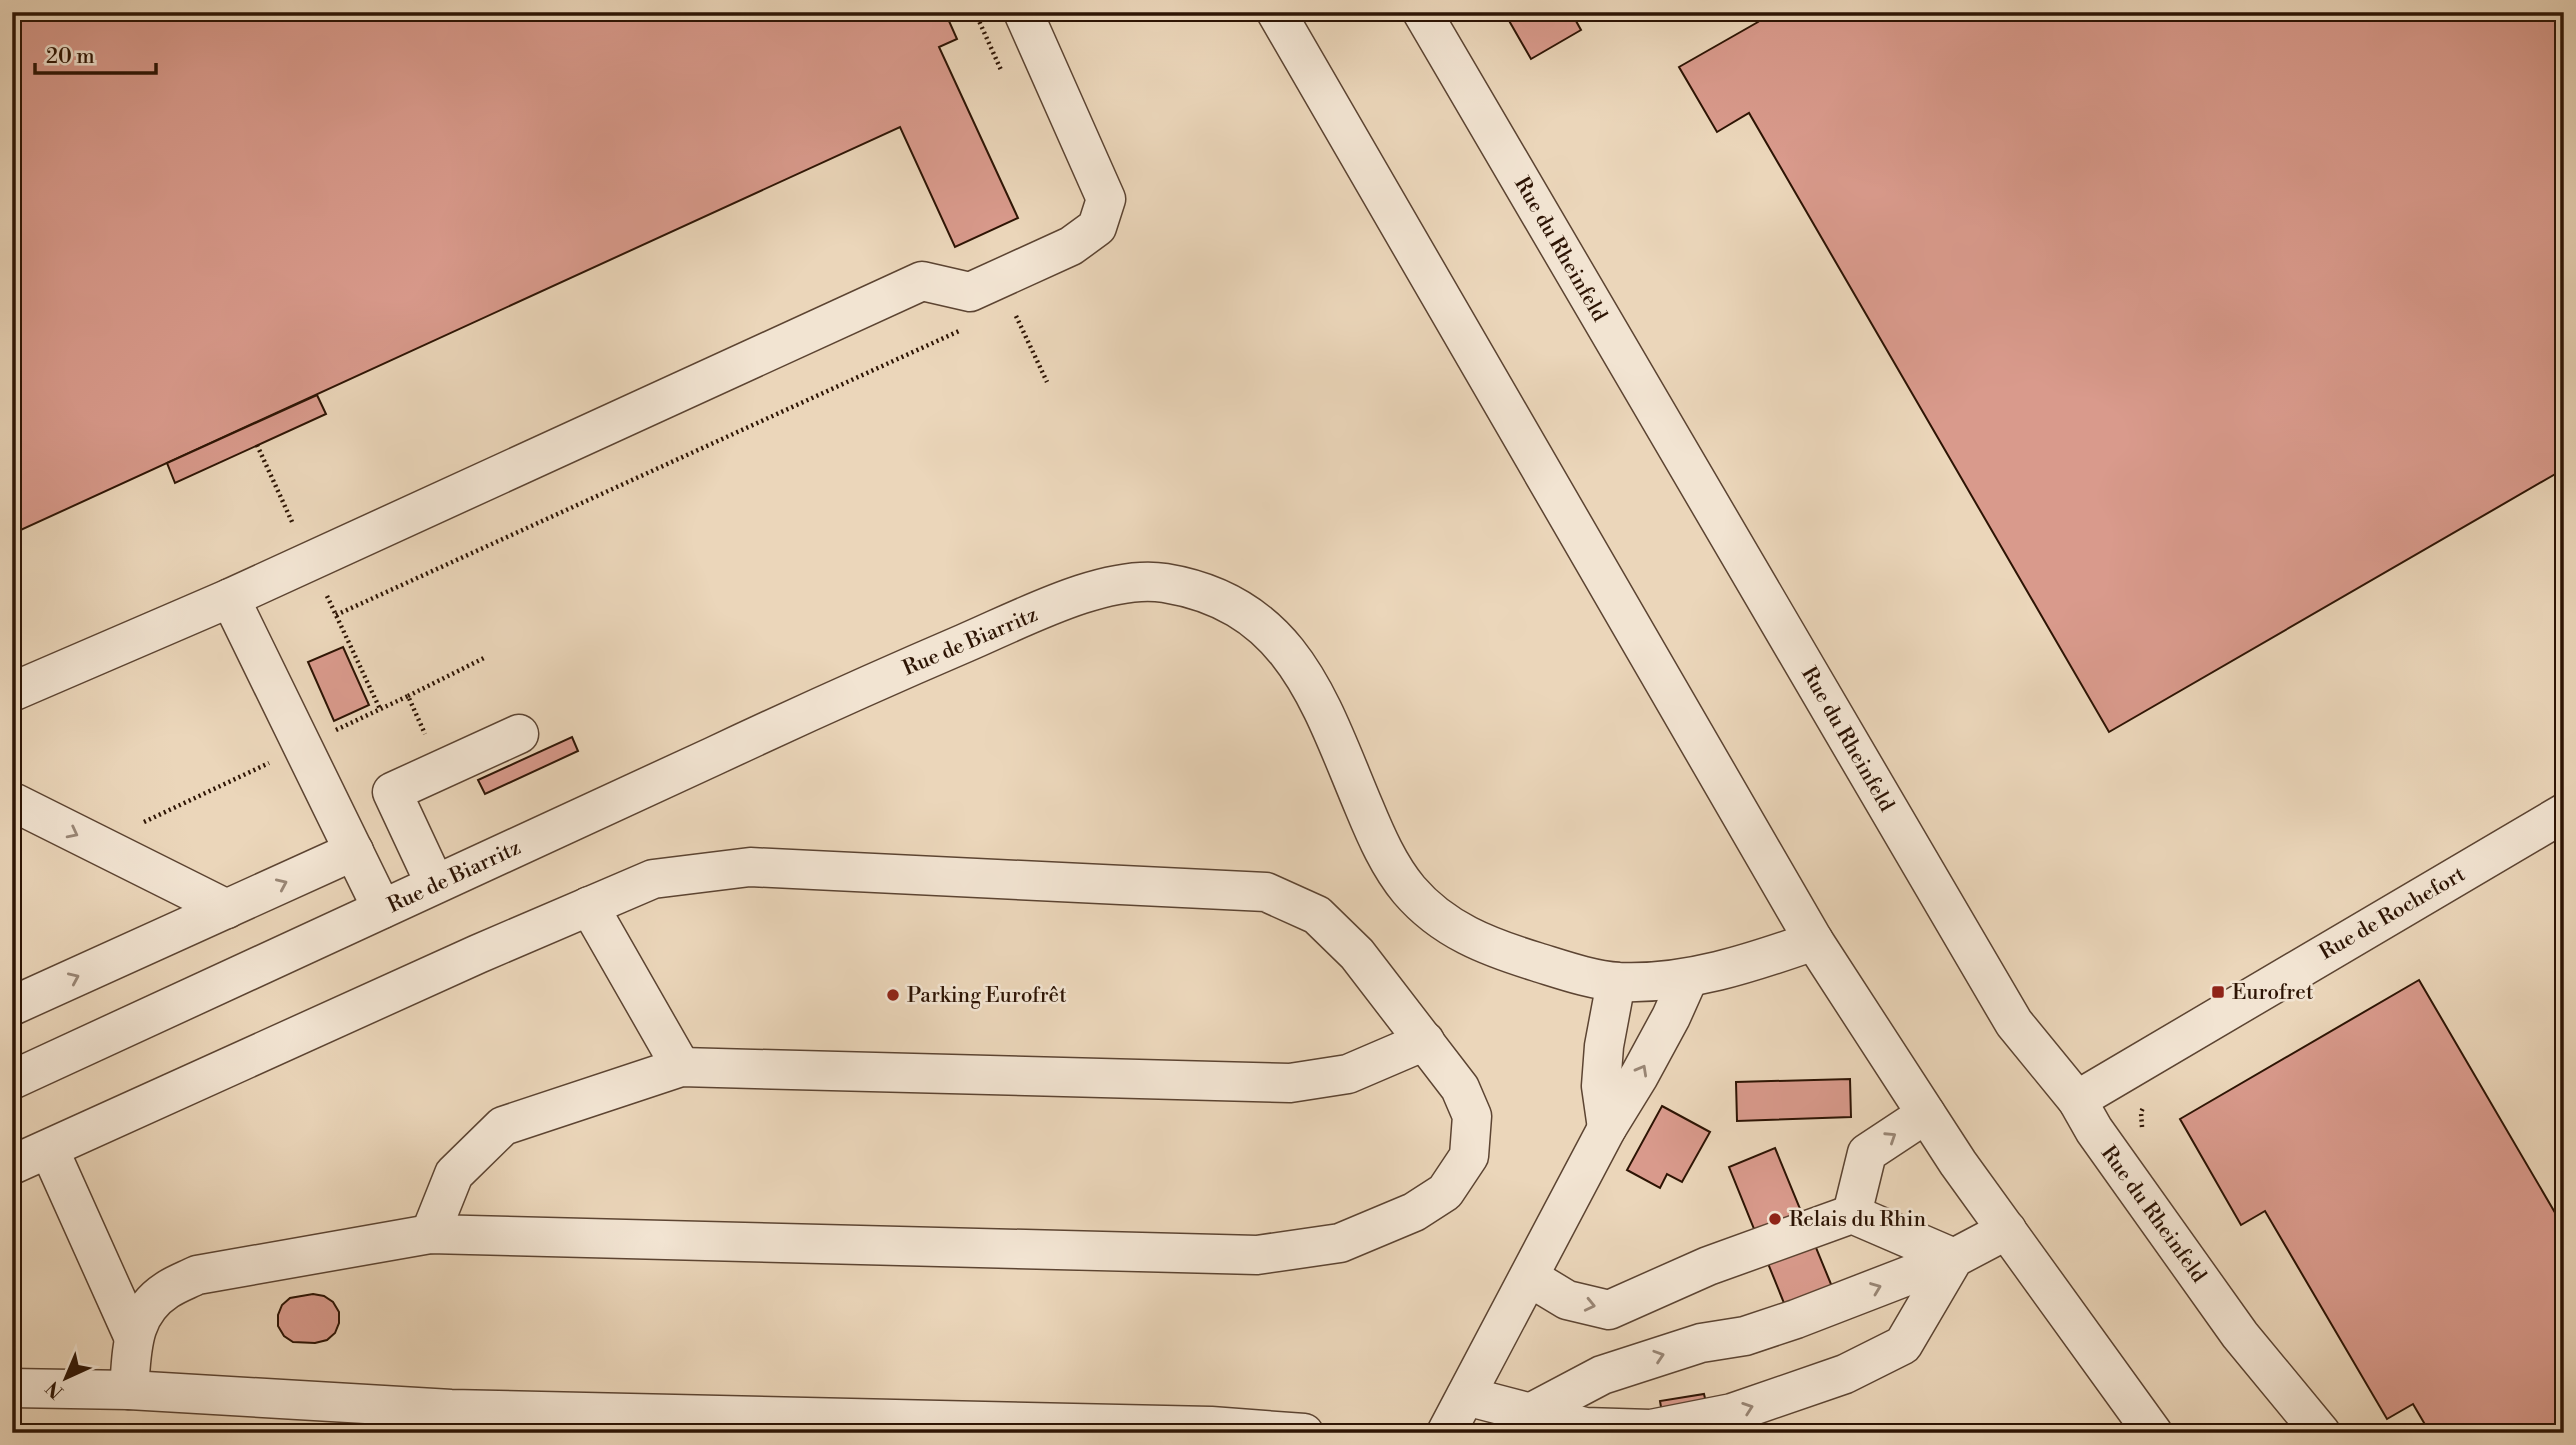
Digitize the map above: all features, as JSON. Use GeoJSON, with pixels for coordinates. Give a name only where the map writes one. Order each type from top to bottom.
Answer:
{"type":"FeatureCollection","features":[{"type":"Feature","properties":{"kind":"street"},"geometry":{"type":"LineString","coordinates":[[12,692],[230,598],[922,281],[970,292],[1071,246],[1097,227],[1106,199],[1023,12]]}},
{"type":"Feature","properties":{"kind":"street"},"geometry":{"type":"LineString","coordinates":[[1276,12],[1814,941],[1926,1114],[2153,1433]]}},
{"type":"Feature","properties":{"kind":"street","name":"Rue du Rheinfeld"},"geometry":{"type":"LineString","coordinates":[[1422,12],[2014,1023],[2077,1101],[2094,1130],[2240,1335],[2321,1433]]}},
{"type":"Feature","properties":{"kind":"street","name":"Rue de Biarritz"},"geometry":{"type":"LineString","coordinates":[[12,1080],[870,684],[1055,604],[1115,585],[1160,582],[1213,594],[1252,617],[1291,653],[1319,699],[1381,847],[1410,890],[1450,927],[1488,947],[1616,982],[1688,979],[1814,941]]}},
{"type":"Feature","properties":{"kind":"street"},"geometry":{"type":"LineString","coordinates":[[230,598],[382,909]]}},
{"type":"Feature","properties":{"kind":"street"},"geometry":{"type":"LineString","coordinates":[[435,884],[392,792],[519,734]]}},
{"type":"Feature","properties":{"kind":"street"},"geometry":{"type":"LineString","coordinates":[[12,804],[15,803],[227,909]]}},
{"type":"Feature","properties":{"kind":"street","name":"Rue de Rochefort"},"geometry":{"type":"LineString","coordinates":[[2077,1101],[2564,813]]}},
{"type":"Feature","properties":{"kind":"street"},"geometry":{"type":"LineString","coordinates":[[12,1006],[354,851]]}},
{"type":"Feature","properties":{"kind":"street"},"geometry":{"type":"LineString","coordinates":[[12,1165],[653,879],[750,867],[1266,892],[1317,915],[1357,954],[1460,1088],[1472,1116],[1469,1156],[1445,1192],[1414,1212],[1340,1243],[1257,1255],[430,1234],[197,1275],[165,1290],[148,1308],[133,1336],[129,1390]]}},
{"type":"Feature","properties":{"kind":"street"},"geometry":{"type":"LineString","coordinates":[[589,906],[681,1067]]}},
{"type":"Feature","properties":{"kind":"street"},"geometry":{"type":"LineString","coordinates":[[1446,1433],[1607,1128],[1659,1041],[1688,979]]}},
{"type":"Feature","properties":{"kind":"street"},"geometry":{"type":"LineString","coordinates":[[1607,1128],[1601,1086],[1604,1046],[1616,982]]}},
{"type":"Feature","properties":{"kind":"street"},"geometry":{"type":"LineString","coordinates":[[430,1234],[454,1174],[503,1126],[681,1067],[1290,1083],[1348,1074],[1425,1041]]}},
{"type":"Feature","properties":{"kind":"street"},"geometry":{"type":"LineString","coordinates":[[1852,1214],[1867,1153],[1926,1114]]}},
{"type":"Feature","properties":{"kind":"street"},"geometry":{"type":"LineString","coordinates":[[49,1149],[133,1336]]}},
{"type":"Feature","properties":{"kind":"street"},"geometry":{"type":"LineString","coordinates":[[1529,1277],[1567,1300],[1609,1310],[1708,1266],[1852,1214],[1954,1258]]}},
{"type":"Feature","properties":{"kind":"street"},"geometry":{"type":"LineString","coordinates":[[1530,1413],[1602,1375],[1701,1343],[1745,1336],[1796,1320],[1954,1258],[2007,1230]]}},
{"type":"Feature","properties":{"kind":"street"},"geometry":{"type":"LineString","coordinates":[[1466,1396],[1585,1427],[1651,1429],[1732,1413],[1845,1374],[1903,1345],[1954,1258]]}},
{"type":"Feature","properties":{"kind":"street"},"geometry":{"type":"LineString","coordinates":[[12,1388],[129,1390],[451,1409],[1211,1426],[1304,1433]]}},
{"type":"Feature","properties":{"kind":"path"},"geometry":{"type":"LineString","coordinates":[[1012,307],[1047,382]]}},
{"type":"Feature","properties":{"kind":"path"},"geometry":{"type":"LineString","coordinates":[[408,696],[484,657]]}},
{"type":"Feature","properties":{"kind":"path"},"geometry":{"type":"LineString","coordinates":[[2144,1139],[2141,1112],[2147,1102]]}},
{"type":"Feature","properties":{"kind":"building"},"geometry":{"type":"Polygon","coordinates":[[[12,12],[945,12],[957,39],[939,47],[1018,218],[955,247],[900,127],[12,534],[12,12]]]}},
{"type":"Feature","properties":{"kind":"building"},"geometry":{"type":"Polygon","coordinates":[[[1504,12],[1571,12],[1581,30],[1531,59],[1504,12]]]}},
{"type":"Feature","properties":{"kind":"building"},"geometry":{"type":"Polygon","coordinates":[[[1752,12],[2564,12],[2564,469],[2109,732],[1749,113],[1717,132],[1679,67],[1758,22],[1752,12]]]}},
{"type":"Feature","properties":{"kind":"building"},"geometry":{"type":"Polygon","coordinates":[[[317,395],[326,414],[175,483],[167,463],[317,395]]]}},
{"type":"Feature","properties":{"kind":"building"},"geometry":{"type":"Polygon","coordinates":[[[343,647],[369,705],[334,721],[308,662],[343,647]]]}},
{"type":"Feature","properties":{"kind":"building"},"geometry":{"type":"Polygon","coordinates":[[[572,737],[578,751],[485,794],[478,780],[572,737]]]}},
{"type":"Feature","properties":{"kind":"building"},"geometry":{"type":"Polygon","coordinates":[[[2419,980],[2564,1228],[2564,1433],[2430,1433],[2413,1404],[2387,1419],[2265,1211],[2241,1225],[2180,1119],[2419,980]]]}},
{"type":"Feature","properties":{"kind":"building"},"geometry":{"type":"Polygon","coordinates":[[[1850,1079],[1851,1117],[1737,1121],[1736,1082],[1850,1079]]]}},
{"type":"Feature","properties":{"kind":"building"},"geometry":{"type":"Polygon","coordinates":[[[1662,1106],[1710,1132],[1682,1182],[1667,1174],[1660,1188],[1627,1170],[1662,1106]]]}},
{"type":"Feature","properties":{"kind":"building"},"geometry":{"type":"Polygon","coordinates":[[[1775,1148],[1833,1289],[1786,1308],[1729,1167],[1775,1148]]]}},
{"type":"Feature","properties":{"kind":"building"},"geometry":{"type":"Polygon","coordinates":[[[313,1294],[324,1296],[333,1302],[339,1312],[335,1333],[327,1340],[315,1343],[293,1342],[284,1336],[278,1326],[282,1305],[290,1298],[313,1294]]]}},
{"type":"Feature","properties":{"kind":"building"},"geometry":{"type":"Polygon","coordinates":[[[1704,1394],[1708,1411],[1663,1419],[1660,1401],[1704,1394]]]}},
{"type":"Feature","properties":{"kind":"place","name":"Eurofret"},"geometry":{"type":"Point","coordinates":[2218,992]}},
{"type":"Feature","properties":{"kind":"place","name":"Parking Eurofrêt"},"geometry":{"type":"Point","coordinates":[893,995]}},
{"type":"Feature","properties":{"kind":"place","name":"Relais du Rhin"},"geometry":{"type":"Point","coordinates":[1775,1219]}}]}
